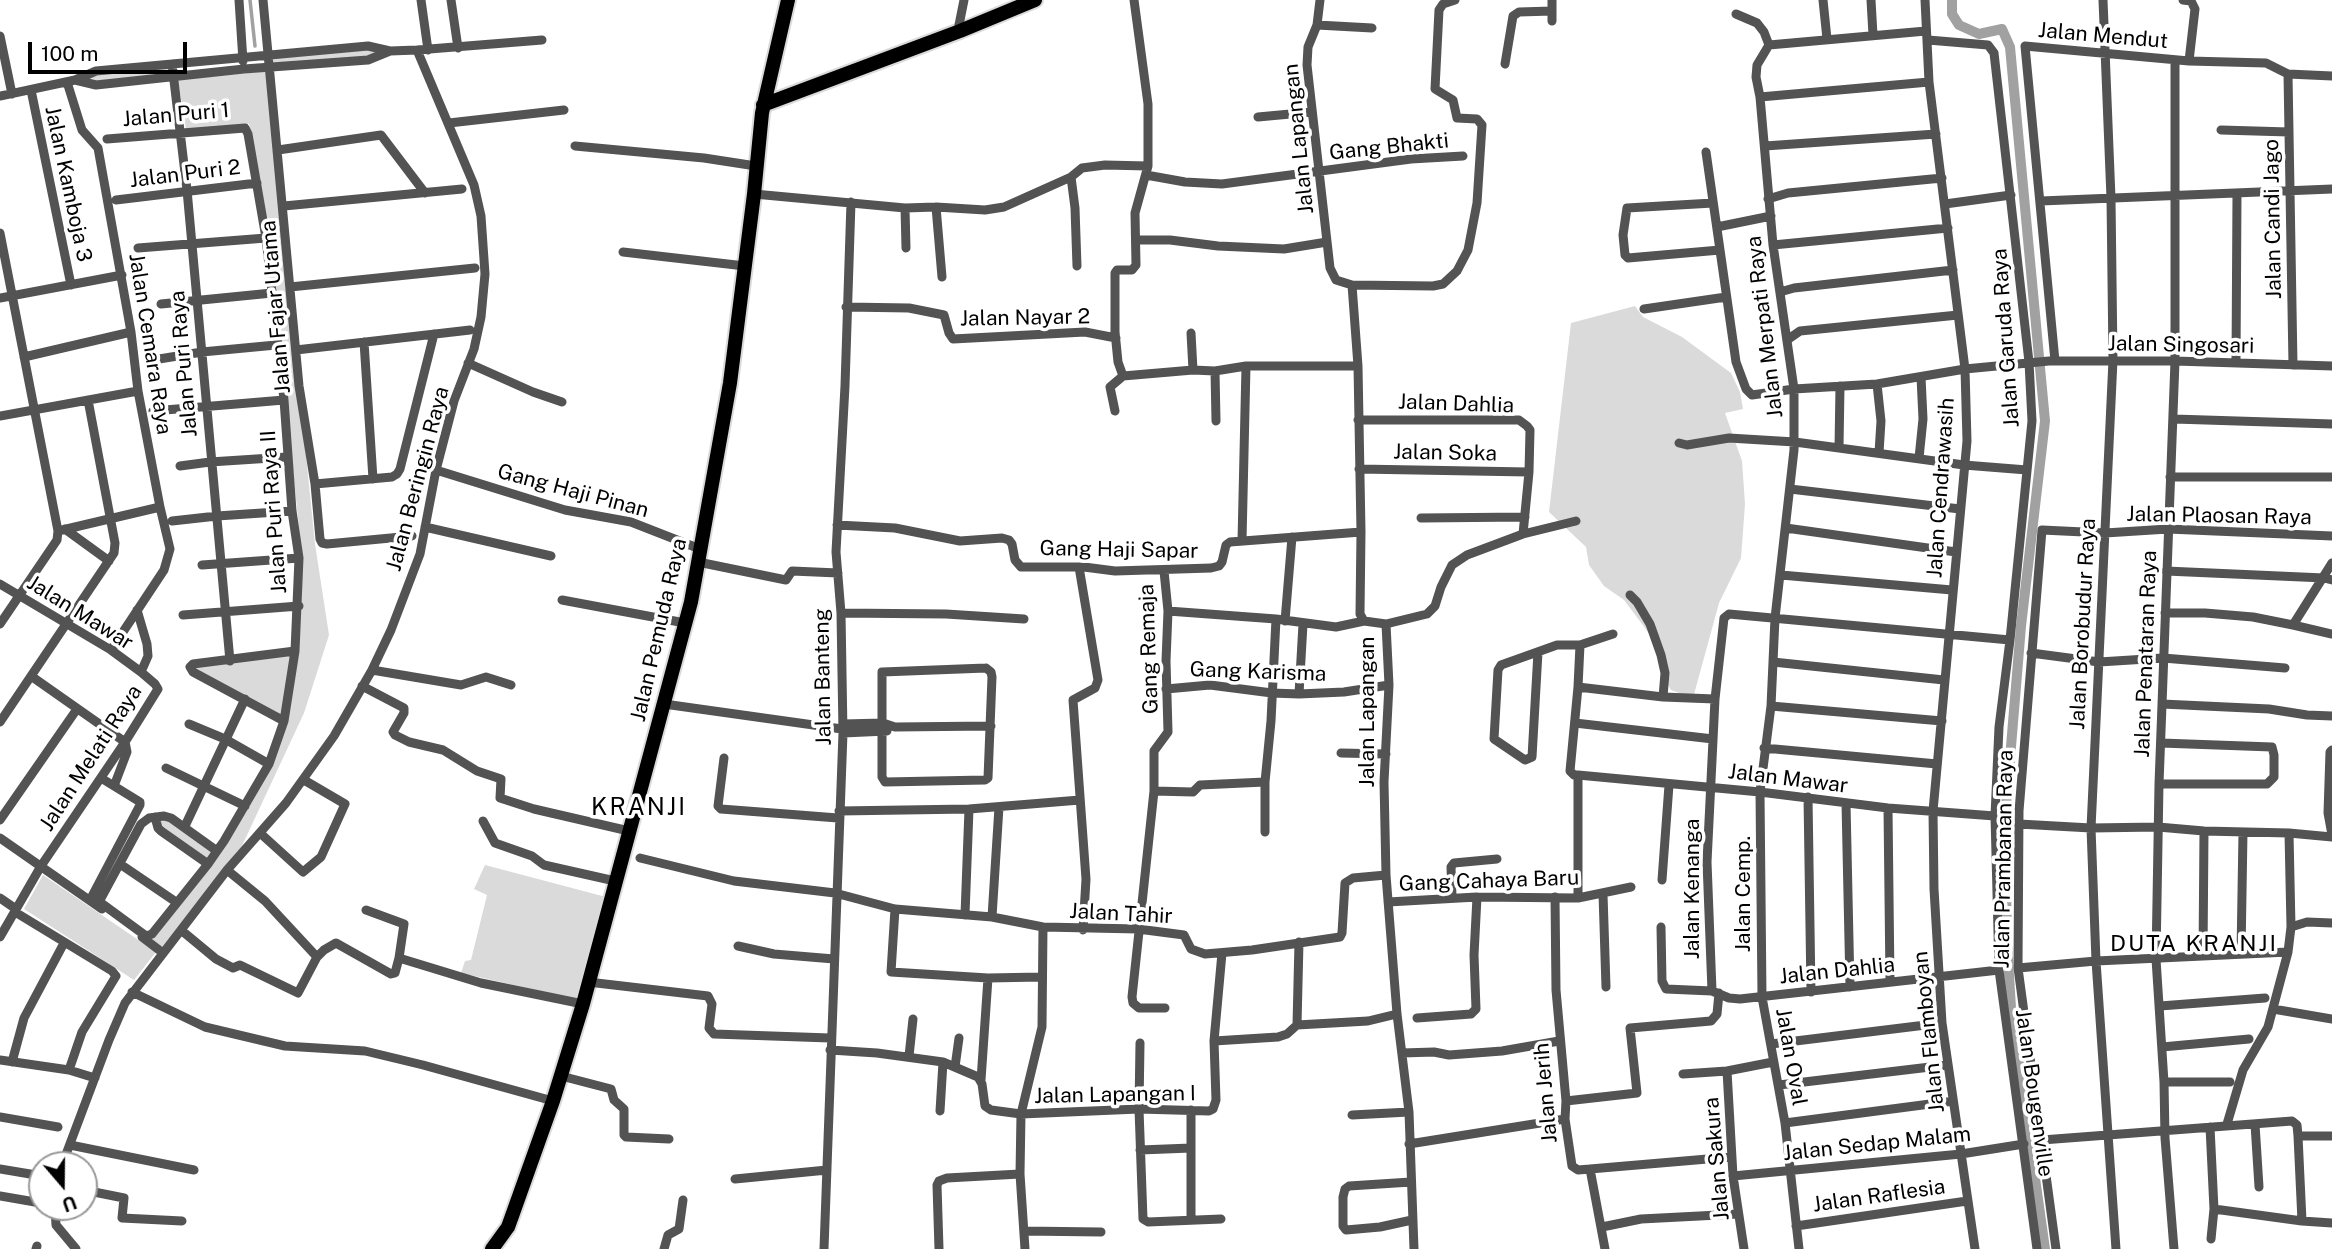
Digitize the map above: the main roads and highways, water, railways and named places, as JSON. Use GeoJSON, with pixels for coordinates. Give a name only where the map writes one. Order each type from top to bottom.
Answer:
{"type":"FeatureCollection","features":[{"type":"Feature","properties":{"kind":"main road","name":"Jalan Pemuda Raya"},"geometry":{"type":"LineString","coordinates":[[492,1249],[508,1227],[561,1076],[583,1004],[685,623],[722,438],[763,105],[788,0]]}},
{"type":"Feature","properties":{"kind":"main road"},"geometry":{"type":"LineString","coordinates":[[763,105],[1035,0]]}},
{"type":"Feature","properties":{"kind":"waterway"},"geometry":{"type":"LineString","coordinates":[[250,0],[255,46]]}},
{"type":"Feature","properties":{"kind":"waterway"},"geometry":{"type":"LineString","coordinates":[[1952,0],[1952,14],[1959,25],[1979,34],[2002,29],[2010,47],[2045,421],[2021,626],[2005,819],[2011,1008],[2045,1249]]}},
{"type":"Feature","properties":{"kind":"district","name":"KRANJI"},"geometry":{"type":"Point","coordinates":[639,808]}},
{"type":"Feature","properties":{"kind":"district","name":"DUTA KRANJI"},"geometry":{"type":"Point","coordinates":[2194,944]}}]}
